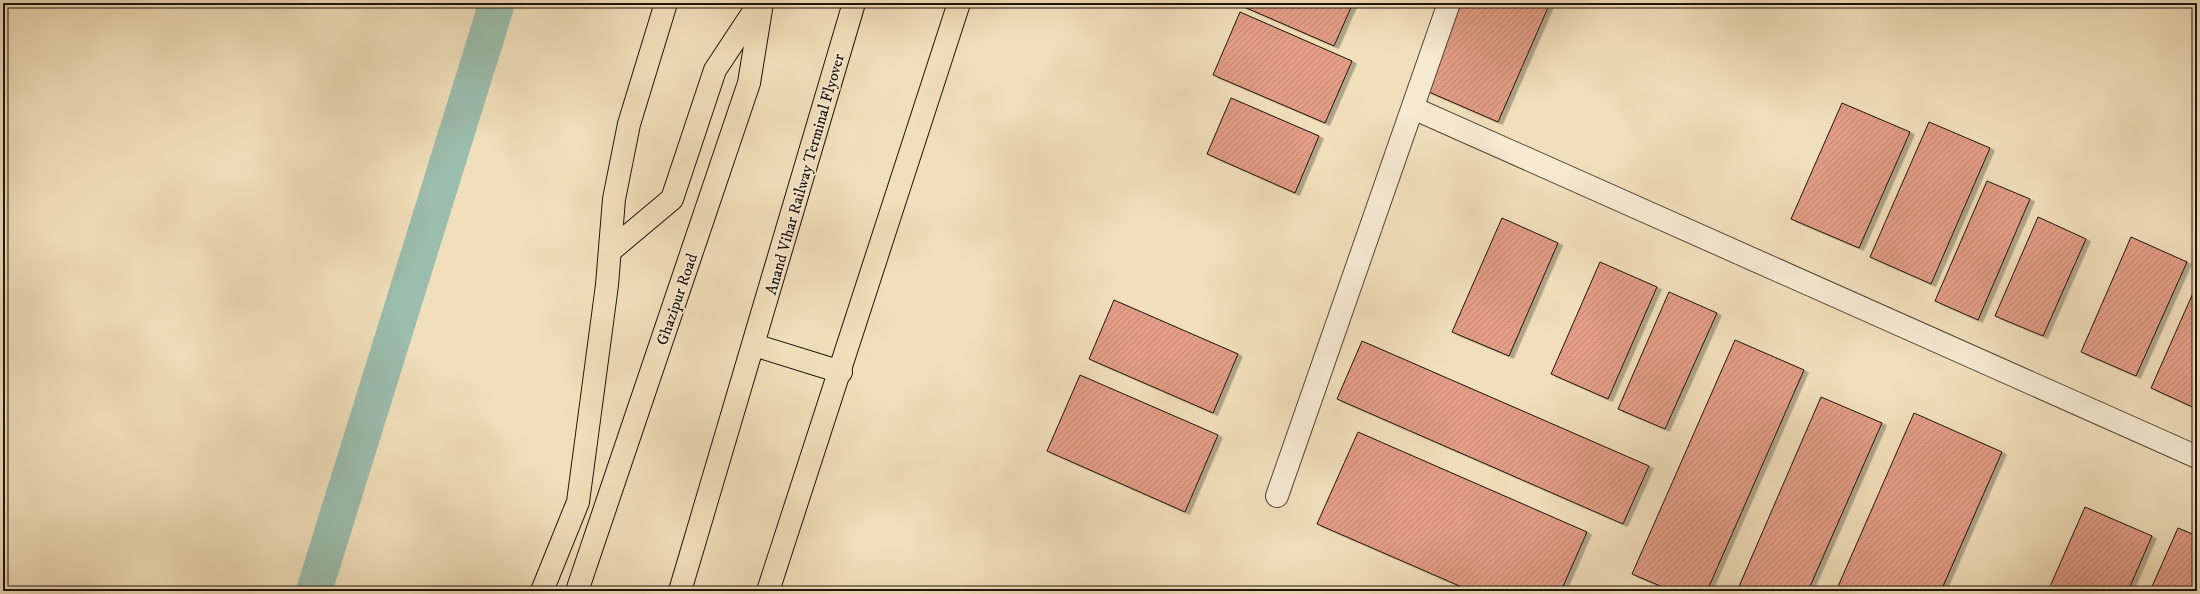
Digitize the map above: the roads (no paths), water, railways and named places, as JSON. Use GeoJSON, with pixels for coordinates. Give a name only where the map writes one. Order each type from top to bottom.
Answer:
{"type":"FeatureCollection","features":[{"type":"Feature","properties":{"kind":"main road"},"geometry":{"type":"LineString","coordinates":[[542,591],[578,502],[610,251],[614,199],[629,124],[666,3]]}},
{"type":"Feature","properties":{"kind":"main road"},"geometry":{"type":"LineString","coordinates":[[610,251],[672,199],[714,70],[761,3]]}},
{"type":"Feature","properties":{"kind":"main road","name":"Ghazipur Road"},"geometry":{"type":"LineString","coordinates":[[577,591],[748,83],[761,3]]}},
{"type":"Feature","properties":{"kind":"main road","name":"Anand Vihar Railway Terminal Flyover"},"geometry":{"type":"LineString","coordinates":[[754,345],[854,3]]}},
{"type":"Feature","properties":{"kind":"main road"},"geometry":{"type":"LineString","coordinates":[[768,591],[841,372],[959,3]]}},
{"type":"Feature","properties":{"kind":"main road"},"geometry":{"type":"LineString","coordinates":[[680,591],[754,345],[841,372]]}},
{"type":"Feature","properties":{"kind":"lane"},"geometry":{"type":"LineString","coordinates":[[1277,496],[1449,3]]}},
{"type":"Feature","properties":{"kind":"lane"},"geometry":{"type":"LineString","coordinates":[[1413,108],[2197,457]]}},
{"type":"Feature","properties":{"kind":"waterway"},"geometry":{"type":"LineString","coordinates":[[314,591],[497,3]]}}]}
